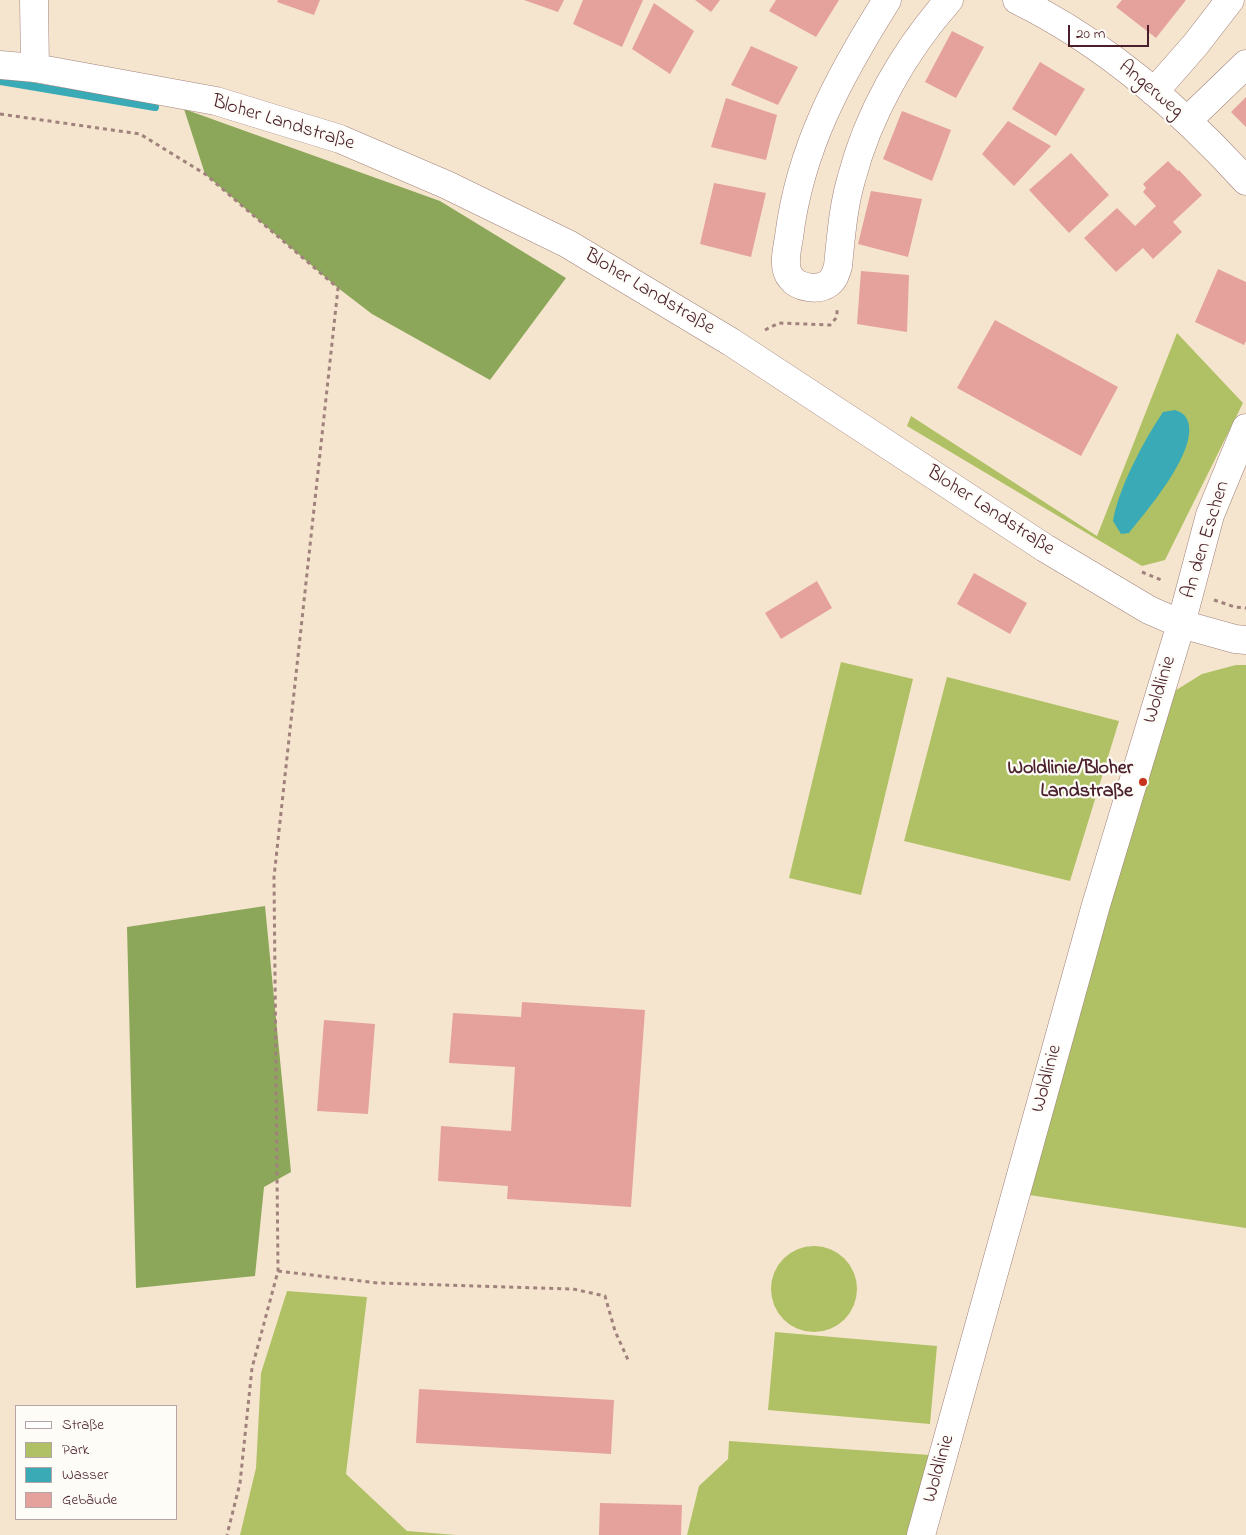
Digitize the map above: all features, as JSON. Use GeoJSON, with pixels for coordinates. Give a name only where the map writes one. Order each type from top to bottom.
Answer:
{"type":"FeatureCollection","features":[{"type":"Feature","properties":{"kind":"street"},"geometry":{"type":"LineString","coordinates":[[34,0],[35,68]]}},
{"type":"Feature","properties":{"kind":"street"},"geometry":{"type":"LineString","coordinates":[[887,0],[832,94],[809,155],[794,206],[786,260],[787,270],[791,279],[808,287],[824,286],[830,282],[838,266],[843,215],[851,179],[865,138],[879,106],[899,69],[925,30],[949,0]]}},
{"type":"Feature","properties":{"kind":"street","name":"Angerweg"},"geometry":{"type":"LineString","coordinates":[[1017,0],[1051,18],[1102,51],[1154,92],[1187,121],[1246,181]]}},
{"type":"Feature","properties":{"kind":"street"},"geometry":{"type":"LineString","coordinates":[[1154,92],[1230,0]]}},
{"type":"Feature","properties":{"kind":"street"},"geometry":{"type":"LineString","coordinates":[[1187,121],[1246,64]]}},
{"type":"Feature","properties":{"kind":"street","name":"Bloher Landstraße"},"geometry":{"type":"LineString","coordinates":[[0,65],[35,68],[216,101],[340,139],[447,185],[568,244],[731,342],[1045,548],[1148,610],[1181,624],[1235,639],[1246,640]]}},
{"type":"Feature","properties":{"kind":"street","name":"An den Eschen"},"geometry":{"type":"LineString","coordinates":[[1181,624],[1210,515],[1246,428]]}},
{"type":"Feature","properties":{"kind":"street","name":"Woldlinie"},"geometry":{"type":"LineString","coordinates":[[921,1535],[1096,905],[1181,624]]}},
{"type":"Feature","properties":{"kind":"path"},"geometry":{"type":"LineString","coordinates":[[0,114],[140,134],[205,174],[338,288],[274,877],[278,1271],[252,1368],[240,1482],[227,1535]]}},
{"type":"Feature","properties":{"kind":"path"},"geometry":{"type":"LineString","coordinates":[[731,342],[750,338],[779,323],[830,325],[837,317],[830,282]]}},
{"type":"Feature","properties":{"kind":"path"},"geometry":{"type":"LineString","coordinates":[[278,1271],[378,1283],[573,1289],[605,1296],[615,1331],[629,1362]]}},
{"type":"Feature","properties":{"kind":"green space"},"geometry":{"type":"Polygon","coordinates":[[[184,109],[440,201],[566,278],[490,380],[372,314],[338,288],[205,174],[184,109]]]}},
{"type":"Feature","properties":{"kind":"green space"},"geometry":{"type":"Polygon","coordinates":[[[1177,333],[1243,403],[1165,560],[1142,566],[907,426],[911,416],[1097,536],[1177,333]]]}},
{"type":"Feature","properties":{"kind":"green space"},"geometry":{"type":"Polygon","coordinates":[[[841,662],[913,679],[861,895],[789,878],[841,662]]]}},
{"type":"Feature","properties":{"kind":"green space"},"geometry":{"type":"Polygon","coordinates":[[[1236,665],[1246,665],[1246,1228],[1016,1193],[1173,692],[1202,674],[1236,665]]]}},
{"type":"Feature","properties":{"kind":"green space"},"geometry":{"type":"Polygon","coordinates":[[[947,677],[1119,721],[1070,881],[904,841],[947,677]]]}},
{"type":"Feature","properties":{"kind":"green space"},"geometry":{"type":"Polygon","coordinates":[[[265,906],[291,1172],[264,1187],[255,1276],[136,1288],[127,927],[265,906]]]}},
{"type":"Feature","properties":{"kind":"green space"},"geometry":{"type":"Polygon","coordinates":[[[814,1246],[830,1249],[838,1253],[850,1265],[854,1273],[857,1289],[854,1305],[850,1313],[838,1325],[830,1329],[814,1332],[798,1329],[790,1325],[778,1313],[774,1305],[771,1289],[774,1273],[778,1265],[790,1253],[798,1249],[814,1246]]]}},
{"type":"Feature","properties":{"kind":"green space"},"geometry":{"type":"Polygon","coordinates":[[[287,1291],[367,1297],[346,1474],[407,1531],[456,1535],[240,1535],[256,1468],[261,1373],[287,1291]]]}},
{"type":"Feature","properties":{"kind":"green space"},"geometry":{"type":"Polygon","coordinates":[[[775,1332],[937,1346],[930,1424],[768,1410],[775,1332]]]}},
{"type":"Feature","properties":{"kind":"green space"},"geometry":{"type":"Polygon","coordinates":[[[729,1441],[944,1456],[921,1535],[687,1535],[699,1486],[728,1459],[729,1441]]]}},
{"type":"Feature","properties":{"kind":"water"},"geometry":{"type":"Polygon","coordinates":[[[1175,410],[1185,416],[1189,428],[1187,443],[1181,460],[1159,494],[1129,533],[1121,534],[1113,521],[1126,480],[1140,450],[1163,412],[1175,410]]]}},
{"type":"Feature","properties":{"kind":"building"},"geometry":{"type":"Polygon","coordinates":[[[278,0],[320,0],[314,15],[277,2],[278,0]]]}},
{"type":"Feature","properties":{"kind":"building"},"geometry":{"type":"Polygon","coordinates":[[[524,0],[564,0],[558,12],[524,0]]]}},
{"type":"Feature","properties":{"kind":"building"},"geometry":{"type":"Polygon","coordinates":[[[583,0],[643,0],[622,47],[573,24],[583,0]]]}},
{"type":"Feature","properties":{"kind":"building"},"geometry":{"type":"Polygon","coordinates":[[[695,0],[720,0],[711,12],[695,0]]]}},
{"type":"Feature","properties":{"kind":"building"},"geometry":{"type":"Polygon","coordinates":[[[776,0],[839,0],[816,37],[769,11],[776,0]]]}},
{"type":"Feature","properties":{"kind":"building"},"geometry":{"type":"Polygon","coordinates":[[[1122,0],[1186,0],[1156,38],[1116,7],[1122,0]]]}},
{"type":"Feature","properties":{"kind":"building"},"geometry":{"type":"Polygon","coordinates":[[[654,3],[694,31],[670,74],[632,49],[654,3]]]}},
{"type":"Feature","properties":{"kind":"building"},"geometry":{"type":"Polygon","coordinates":[[[952,31],[984,47],[956,98],[925,82],[952,31]]]}},
{"type":"Feature","properties":{"kind":"building"},"geometry":{"type":"Polygon","coordinates":[[[751,46],[798,67],[778,105],[731,85],[751,46]]]}},
{"type":"Feature","properties":{"kind":"building"},"geometry":{"type":"Polygon","coordinates":[[[1040,62],[1085,89],[1056,136],[1012,109],[1040,62]]]}},
{"type":"Feature","properties":{"kind":"building"},"geometry":{"type":"Polygon","coordinates":[[[1246,97],[1246,127],[1231,112],[1246,97]]]}},
{"type":"Feature","properties":{"kind":"building"},"geometry":{"type":"Polygon","coordinates":[[[726,98],[777,115],[766,160],[711,147],[726,98]]]}},
{"type":"Feature","properties":{"kind":"building"},"geometry":{"type":"Polygon","coordinates":[[[902,111],[951,130],[932,181],[883,159],[902,111]]]}},
{"type":"Feature","properties":{"kind":"building"},"geometry":{"type":"Polygon","coordinates":[[[1008,121],[1051,146],[1014,186],[982,154],[1008,121]]]}},
{"type":"Feature","properties":{"kind":"building"},"geometry":{"type":"Polygon","coordinates":[[[1071,153],[1109,195],[1069,233],[1029,190],[1071,153]]]}},
{"type":"Feature","properties":{"kind":"building"},"geometry":{"type":"Polygon","coordinates":[[[1168,161],[1202,195],[1173,222],[1182,232],[1153,259],[1143,248],[1116,272],[1084,238],[1117,208],[1135,226],[1156,206],[1143,192],[1146,188],[1143,184],[1168,161]]]}},
{"type":"Feature","properties":{"kind":"building"},"geometry":{"type":"Polygon","coordinates":[[[714,183],[766,193],[751,257],[700,244],[714,183]]]}},
{"type":"Feature","properties":{"kind":"building"},"geometry":{"type":"Polygon","coordinates":[[[871,191],[922,199],[908,257],[858,244],[871,191]]]}},
{"type":"Feature","properties":{"kind":"building"},"geometry":{"type":"Polygon","coordinates":[[[1218,269],[1246,282],[1246,341],[1244,345],[1195,322],[1218,269]]]}},
{"type":"Feature","properties":{"kind":"building"},"geometry":{"type":"Polygon","coordinates":[[[861,271],[909,275],[907,332],[857,324],[861,271]]]}},
{"type":"Feature","properties":{"kind":"building"},"geometry":{"type":"Polygon","coordinates":[[[995,320],[1118,387],[1081,456],[957,388],[995,320]]]}},
{"type":"Feature","properties":{"kind":"building"},"geometry":{"type":"Polygon","coordinates":[[[974,573],[1027,603],[1010,634],[957,604],[974,573]]]}},
{"type":"Feature","properties":{"kind":"building"},"geometry":{"type":"Polygon","coordinates":[[[817,581],[832,608],[781,639],[765,613],[817,581]]]}},
{"type":"Feature","properties":{"kind":"building"},"geometry":{"type":"Polygon","coordinates":[[[522,1002],[645,1010],[631,1207],[507,1199],[508,1186],[438,1181],[441,1126],[511,1131],[515,1067],[449,1063],[453,1013],[521,1017],[522,1002]]]}},
{"type":"Feature","properties":{"kind":"building"},"geometry":{"type":"Polygon","coordinates":[[[324,1020],[375,1024],[368,1114],[317,1111],[324,1020]]]}},
{"type":"Feature","properties":{"kind":"building"},"geometry":{"type":"Polygon","coordinates":[[[419,1389],[614,1400],[611,1454],[416,1443],[419,1389]]]}},
{"type":"Feature","properties":{"kind":"building"},"geometry":{"type":"Polygon","coordinates":[[[600,1503],[682,1505],[681,1535],[599,1535],[600,1503]]]}},
{"type":"Feature","properties":{"kind":"waterway"},"geometry":{"type":"LineString","coordinates":[[0,81],[155,107]]}},
{"type":"Feature","properties":{"kind":"place","name":"Woldlinie/Bloher Landstraße"},"geometry":{"type":"Point","coordinates":[1143,782]}}]}
